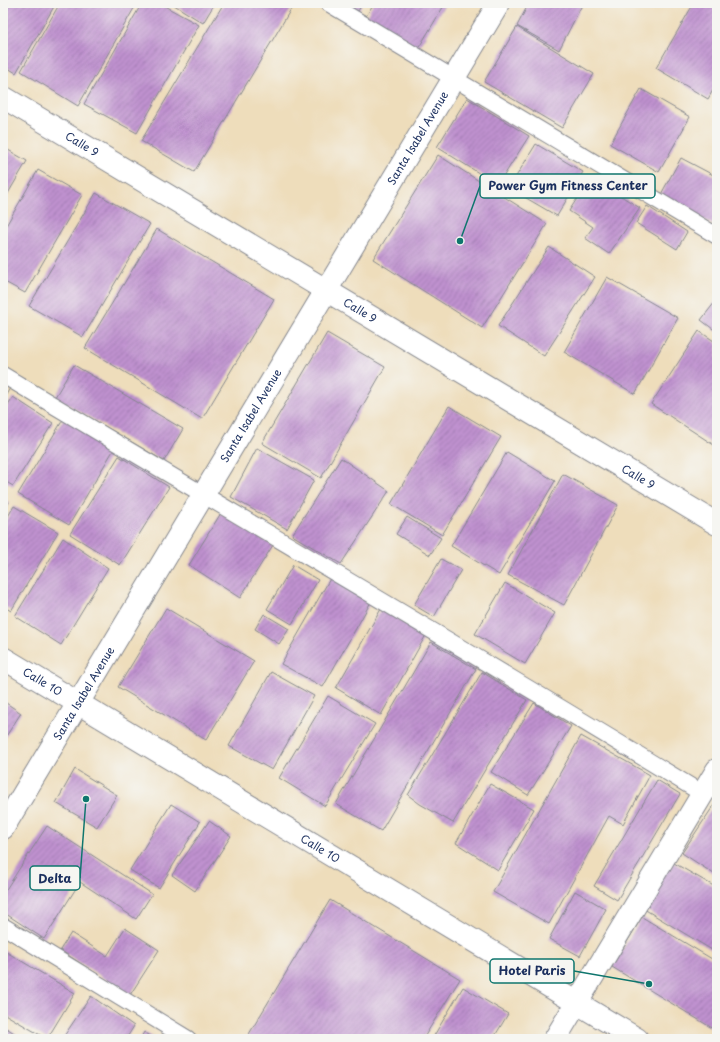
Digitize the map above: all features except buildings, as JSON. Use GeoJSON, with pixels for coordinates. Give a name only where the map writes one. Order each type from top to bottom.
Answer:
{"type":"FeatureCollection","features":[{"type":"Feature","properties":{"kind":"street","name":"Santa Isabel Avenue"},"geometry":{"type":"LineString","coordinates":[[3,828],[499,3]]}},
{"type":"Feature","properties":{"kind":"street","name":"Calle 9"},"geometry":{"type":"LineString","coordinates":[[3,97],[717,524]]}},
{"type":"Feature","properties":{"kind":"street","name":"Calle 10"},"geometry":{"type":"LineString","coordinates":[[3,658],[637,1039]]}},
{"type":"Feature","properties":{"kind":"street"},"geometry":{"type":"LineString","coordinates":[[555,1039],[717,770]]}},
{"type":"Feature","properties":{"kind":"lane"},"geometry":{"type":"LineString","coordinates":[[328,3],[717,236]]}},
{"type":"Feature","properties":{"kind":"lane"},"geometry":{"type":"LineString","coordinates":[[3,375],[203,496],[519,681],[703,794]]}},
{"type":"Feature","properties":{"kind":"lane"},"geometry":{"type":"LineString","coordinates":[[3,926],[188,1039]]}},
{"type":"Feature","properties":{"kind":"place","name":"Power Gym Fitness Center"},"geometry":{"type":"Point","coordinates":[460,241]}},
{"type":"Feature","properties":{"kind":"place","name":"Delta"},"geometry":{"type":"Point","coordinates":[86,799]}},
{"type":"Feature","properties":{"kind":"place","name":"Hotel Paris"},"geometry":{"type":"Point","coordinates":[649,984]}}]}
